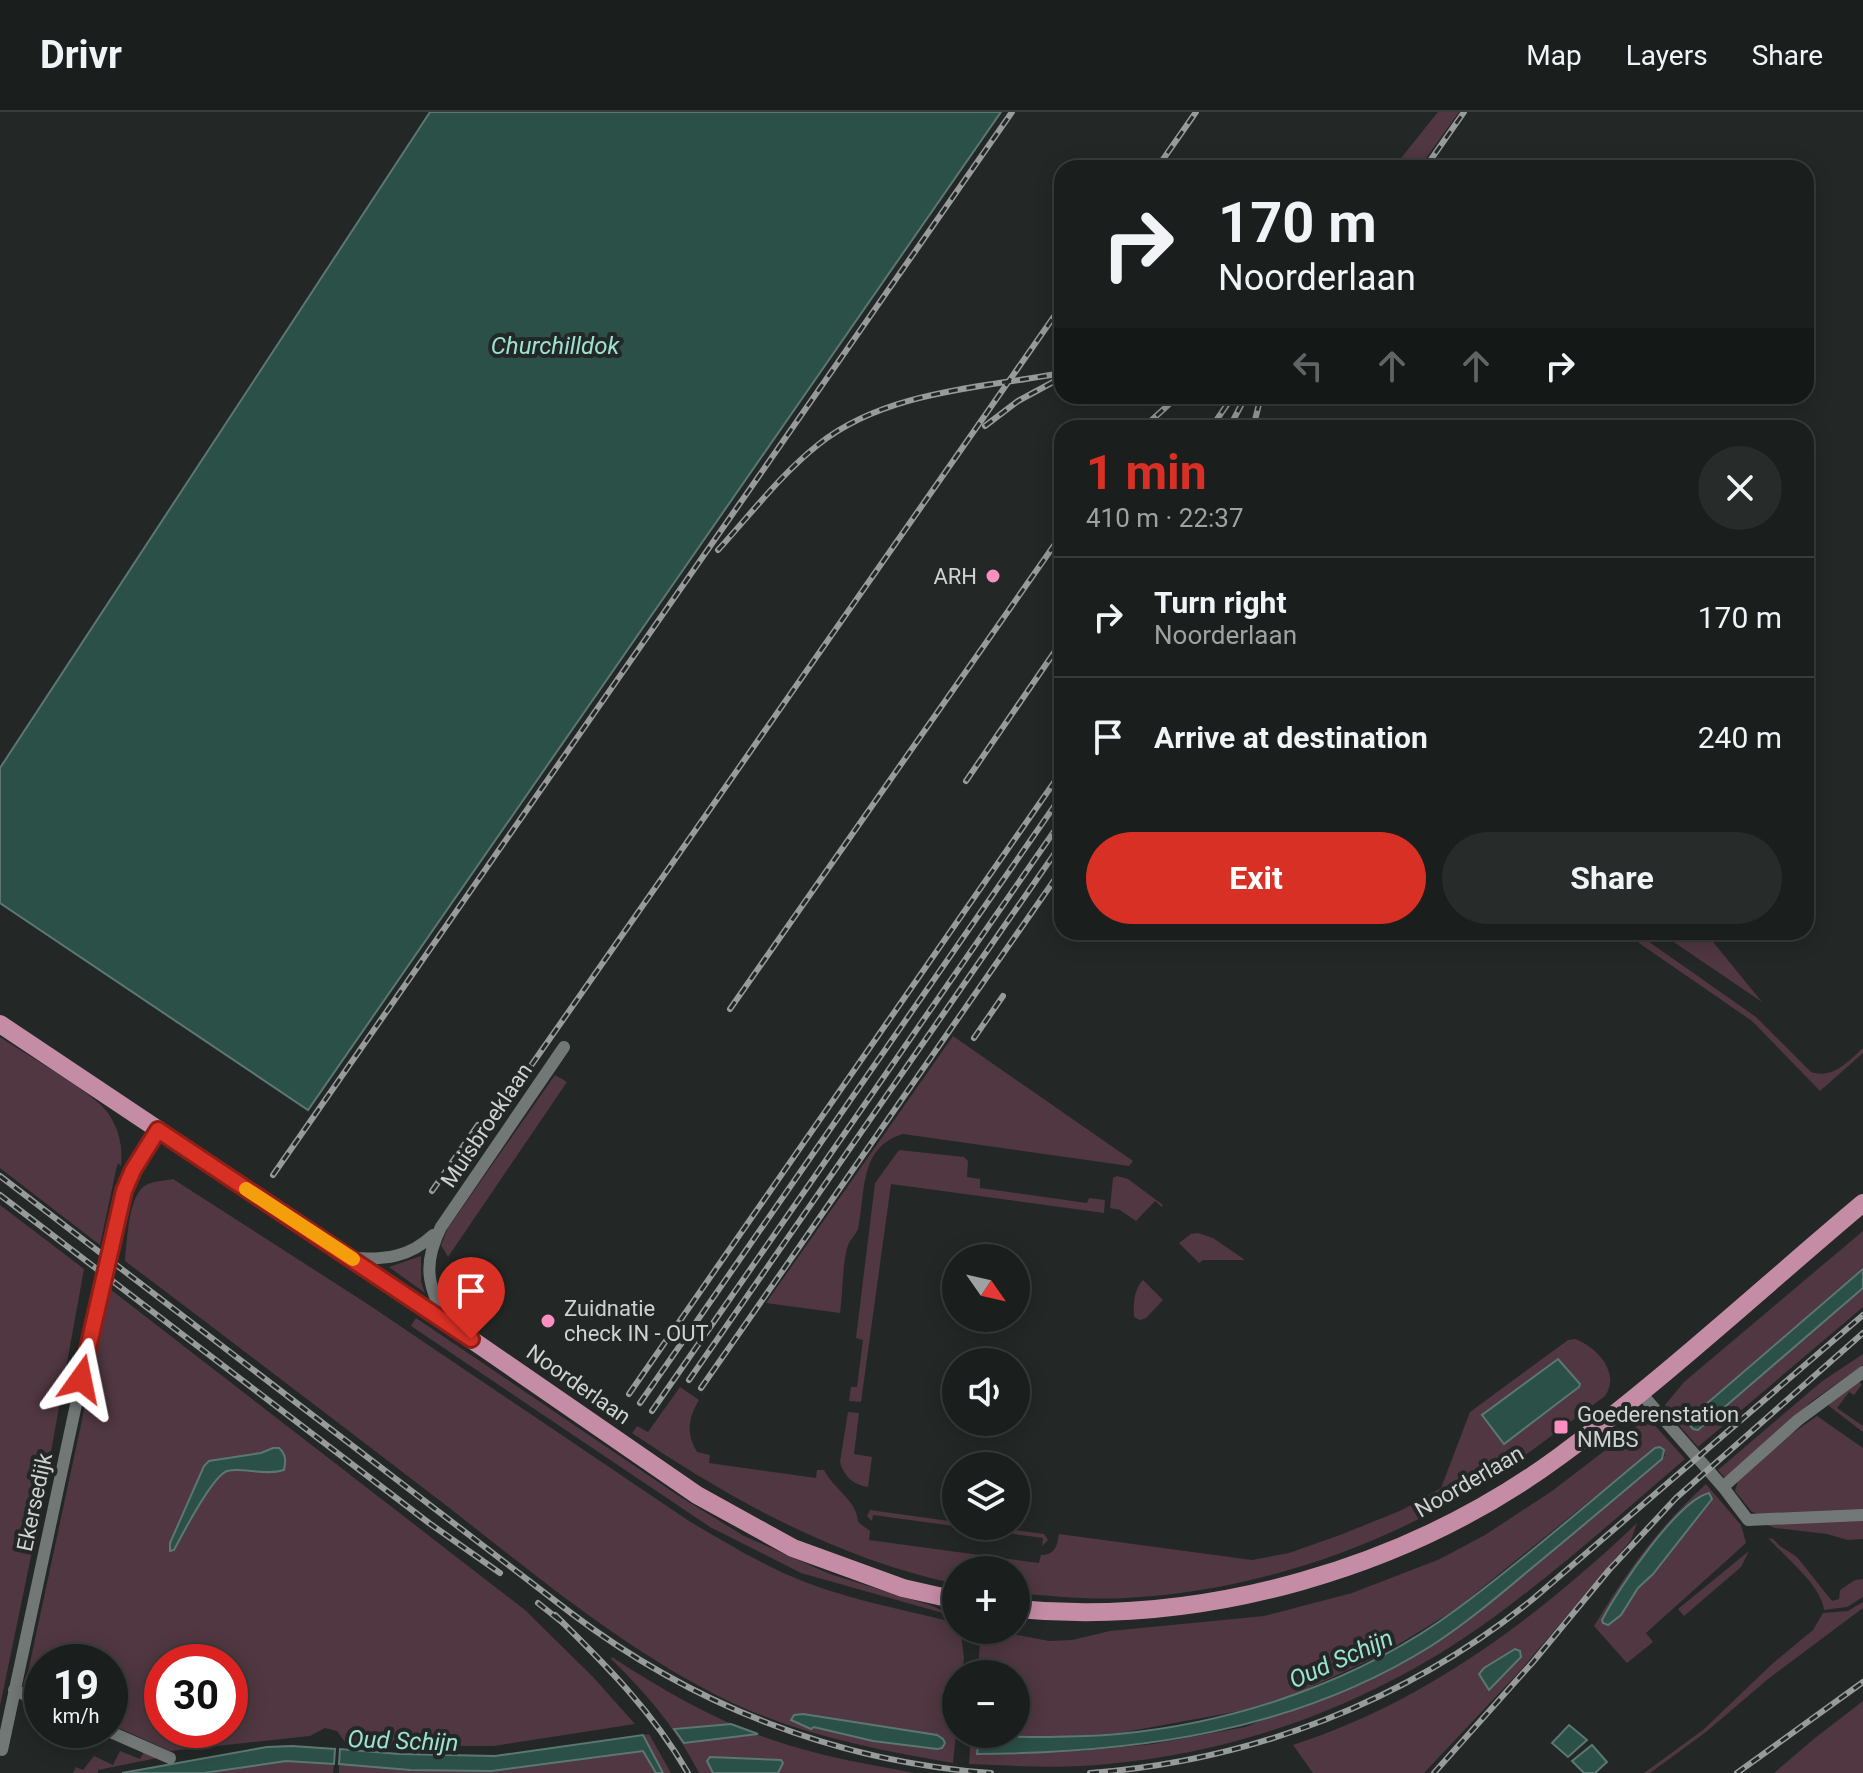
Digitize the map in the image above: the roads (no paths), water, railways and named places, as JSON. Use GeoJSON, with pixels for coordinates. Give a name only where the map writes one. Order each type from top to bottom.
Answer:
{"type":"FeatureCollection","features":[{"type":"Feature","properties":{"kind":"main road","name":"Noorderlaan"},"geometry":{"type":"LineString","coordinates":[[0,1024],[351,1257],[697,1495],[793,1548],[851,1571],[942,1597]]}},
{"type":"Feature","properties":{"kind":"main road","name":"Noorderlaan"},"geometry":{"type":"LineString","coordinates":[[1030,1610],[1098,1612],[1159,1609],[1218,1601],[1280,1587],[1401,1547],[1507,1490],[1558,1457],[1640,1392],[1863,1203]]}},
{"type":"Feature","properties":{"kind":"street","name":"Muisbroeklaan"},"geometry":{"type":"LineString","coordinates":[[446,1322],[435,1298],[428,1262],[431,1246],[564,1047]]}},
{"type":"Feature","properties":{"kind":"street","name":"Ekersedijk"},"geometry":{"type":"LineString","coordinates":[[2,1750],[124,1191],[158,1130]]}},
{"type":"Feature","properties":{"kind":"street","name":"Muisbroeklaan"},"geometry":{"type":"LineString","coordinates":[[351,1257],[377,1260],[395,1257],[425,1242],[441,1227]]}},
{"type":"Feature","properties":{"kind":"street"},"geometry":{"type":"LineString","coordinates":[[1723,1487],[1798,1420],[1863,1372]]}},
{"type":"Feature","properties":{"kind":"street"},"geometry":{"type":"LineString","coordinates":[[1640,1392],[1748,1520],[1863,1515]]}},
{"type":"Feature","properties":{"kind":"street"},"geometry":{"type":"LineString","coordinates":[[14,1690],[24,1694]]}},
{"type":"Feature","properties":{"kind":"street"},"geometry":{"type":"LineString","coordinates":[[128,1740],[170,1758]]}},
{"type":"Feature","properties":{"kind":"water","name":"Churchilldok"},"geometry":{"type":"Polygon","coordinates":[[[430,112],[1001,112],[308,1110],[0,903],[0,768],[430,112]]]}},
{"type":"Feature","properties":{"kind":"water"},"geometry":{"type":"Polygon","coordinates":[[[1863,1269],[1863,1288],[1698,1430],[1693,1429],[1688,1423],[1690,1418],[1863,1269]]]}},
{"type":"Feature","properties":{"kind":"water"},"geometry":{"type":"Polygon","coordinates":[[[1558,1359],[1580,1384],[1579,1387],[1504,1444],[1482,1415],[1558,1359]]]}},
{"type":"Feature","properties":{"kind":"water"},"geometry":{"type":"Polygon","coordinates":[[[279,1448],[283,1453],[284,1470],[233,1470],[221,1475],[198,1507],[174,1550],[170,1551],[170,1543],[209,1461],[261,1453],[279,1448]]]}},
{"type":"Feature","properties":{"kind":"water"},"geometry":{"type":"Polygon","coordinates":[[[1655,1448],[1664,1450],[1662,1459],[1492,1601],[1431,1646],[1379,1675],[1269,1718],[1212,1732],[1095,1749],[977,1754],[978,1748],[1030,1748],[1030,1737],[1118,1734],[1208,1720],[1296,1694],[1339,1677],[1420,1634],[1457,1609],[1655,1448]]]}},
{"type":"Feature","properties":{"kind":"water"},"geometry":{"type":"Polygon","coordinates":[[[1709,1493],[1712,1499],[1653,1574],[1638,1588],[1621,1615],[1608,1625],[1603,1623],[1634,1568],[1665,1529],[1696,1499],[1709,1493]]]}},
{"type":"Feature","properties":{"kind":"water"},"geometry":{"type":"Polygon","coordinates":[[[1515,1649],[1520,1651],[1521,1657],[1489,1690],[1479,1674],[1515,1649]]]}},
{"type":"Feature","properties":{"kind":"water"},"geometry":{"type":"Polygon","coordinates":[[[794,1715],[937,1735],[942,1738],[942,1748],[873,1741],[814,1727],[811,1729],[791,1720],[794,1715]]]}},
{"type":"Feature","properties":{"kind":"water"},"geometry":{"type":"Polygon","coordinates":[[[731,1724],[758,1734],[684,1743],[674,1729],[731,1724]]]}},
{"type":"Feature","properties":{"kind":"water"},"geometry":{"type":"Polygon","coordinates":[[[1569,1725],[1587,1740],[1568,1757],[1552,1743],[1569,1725]]]}},
{"type":"Feature","properties":{"kind":"water"},"geometry":{"type":"Polygon","coordinates":[[[643,1735],[663,1773],[656,1773],[643,1751],[491,1771],[410,1770],[339,1764],[340,1749],[495,1756],[643,1735]]]}},
{"type":"Feature","properties":{"kind":"water"},"geometry":{"type":"Polygon","coordinates":[[[1592,1745],[1607,1762],[1595,1773],[1584,1773],[1572,1761],[1592,1745]]]}},
{"type":"Feature","properties":{"kind":"water"},"geometry":{"type":"Polygon","coordinates":[[[267,1747],[335,1749],[334,1764],[286,1761],[204,1773],[122,1773],[267,1747]]]}},
{"type":"Feature","properties":{"kind":"water"},"geometry":{"type":"Polygon","coordinates":[[[710,1757],[781,1760],[783,1763],[778,1773],[713,1773],[707,1761],[710,1757]]]}},
{"type":"Feature","properties":{"kind":"railway"},"geometry":{"type":"LineString","coordinates":[[273,1175],[1012,112]]}},
{"type":"Feature","properties":{"kind":"railway"},"geometry":{"type":"LineString","coordinates":[[1163,160],[1196,112]]}},
{"type":"Feature","properties":{"kind":"railway"},"geometry":{"type":"LineString","coordinates":[[1431,160],[1464,112]]}},
{"type":"Feature","properties":{"kind":"railway"},"geometry":{"type":"LineString","coordinates":[[478,1137],[507,1100],[1054,316]]}},
{"type":"Feature","properties":{"kind":"railway"},"geometry":{"type":"LineString","coordinates":[[718,550],[792,468],[845,426],[904,402],[935,394],[1054,374]]}},
{"type":"Feature","properties":{"kind":"railway"},"geometry":{"type":"LineString","coordinates":[[985,426],[1018,401],[1054,382]]}},
{"type":"Feature","properties":{"kind":"railway"},"geometry":{"type":"LineString","coordinates":[[1152,420],[1169,404]]}},
{"type":"Feature","properties":{"kind":"railway"},"geometry":{"type":"LineString","coordinates":[[1216,420],[1228,404]]}},
{"type":"Feature","properties":{"kind":"railway"},"geometry":{"type":"LineString","coordinates":[[1233,420],[1242,404]]}},
{"type":"Feature","properties":{"kind":"railway"},"geometry":{"type":"LineString","coordinates":[[1255,420],[1259,404]]}},
{"type":"Feature","properties":{"kind":"railway"},"geometry":{"type":"LineString","coordinates":[[730,1009],[1054,545]]}},
{"type":"Feature","properties":{"kind":"railway"},"geometry":{"type":"LineString","coordinates":[[966,781],[1054,653]]}},
{"type":"Feature","properties":{"kind":"railway"},"geometry":{"type":"LineString","coordinates":[[629,1394],[1054,783]]}},
{"type":"Feature","properties":{"kind":"railway"},"geometry":{"type":"LineString","coordinates":[[640,1403],[1054,807]]}},
{"type":"Feature","properties":{"kind":"railway"},"geometry":{"type":"LineString","coordinates":[[652,1411],[1054,832]]}},
{"type":"Feature","properties":{"kind":"railway"},"geometry":{"type":"LineString","coordinates":[[689,1380],[1054,855]]}},
{"type":"Feature","properties":{"kind":"railway"},"geometry":{"type":"LineString","coordinates":[[701,1388],[1054,881]]}},
{"type":"Feature","properties":{"kind":"railway"},"geometry":{"type":"LineString","coordinates":[[974,1038],[1003,996]]}},
{"type":"Feature","properties":{"kind":"railway"},"geometry":{"type":"LineString","coordinates":[[432,1191],[478,1125]]}},
{"type":"Feature","properties":{"kind":"railway"},"geometry":{"type":"LineString","coordinates":[[0,1176],[571,1613],[667,1676],[718,1702],[823,1742],[934,1767],[991,1773]]}},
{"type":"Feature","properties":{"kind":"railway"},"geometry":{"type":"LineString","coordinates":[[0,1195],[429,1523],[500,1573]]}},
{"type":"Feature","properties":{"kind":"railway"},"geometry":{"type":"LineString","coordinates":[[1090,1773],[1210,1755],[1268,1740],[1325,1720],[1433,1668],[1533,1599],[1863,1315]]}},
{"type":"Feature","properties":{"kind":"railway"},"geometry":{"type":"LineString","coordinates":[[1434,1773],[1533,1662],[1609,1570],[1676,1498],[1863,1333]]}},
{"type":"Feature","properties":{"kind":"railway"},"geometry":{"type":"LineString","coordinates":[[538,1603],[563,1623]]}},
{"type":"Feature","properties":{"kind":"railway"},"geometry":{"type":"LineString","coordinates":[[555,1615],[644,1709],[688,1773]]}},
{"type":"Feature","properties":{"kind":"railway"},"geometry":{"type":"LineString","coordinates":[[1737,1773],[1863,1682]]}},
{"type":"Feature","properties":{"kind":"place","name":"ARH"},"geometry":{"type":"Point","coordinates":[993,576]}},
{"type":"Feature","properties":{"kind":"place","name":"Zuidnatie check IN - OUT"},"geometry":{"type":"Point","coordinates":[548,1321]}},
{"type":"Feature","properties":{"kind":"place","name":"Goederenstation NMBS"},"geometry":{"type":"Point","coordinates":[1561,1427]}},
{"type":"Feature","properties":{"kind":"water label","name":"Oud Schijn"},"geometry":{"type":"Point","coordinates":[1341,1659]}},
{"type":"Feature","properties":{"kind":"water label","name":"Oud Schijn"},"geometry":{"type":"Point","coordinates":[403,1741]}}]}
